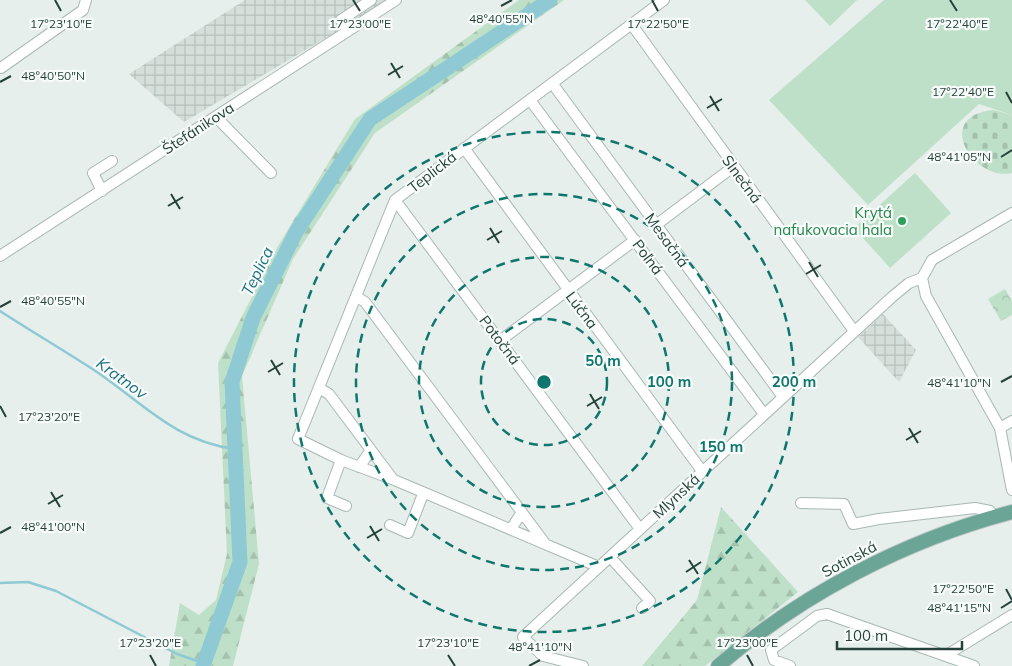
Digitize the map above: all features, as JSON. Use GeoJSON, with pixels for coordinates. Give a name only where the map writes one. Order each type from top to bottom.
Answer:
{"type":"FeatureCollection","features":[{"type":"Feature","properties":{"kind":"main road","name":"Sotinská"},"geometry":{"type":"LineString","coordinates":[[718,666],[780,619],[837,584],[915,545],[1012,512]]}},
{"type":"Feature","properties":{"kind":"street"},"geometry":{"type":"LineString","coordinates":[[1,68],[76,16],[83,10],[86,0]]}},
{"type":"Feature","properties":{"kind":"street"},"geometry":{"type":"LineString","coordinates":[[348,31],[341,20],[371,0]]}},
{"type":"Feature","properties":{"kind":"street","name":"Štefánikova"},"geometry":{"type":"LineString","coordinates":[[0,256],[396,0]]}},
{"type":"Feature","properties":{"kind":"street","name":"Teplická"},"geometry":{"type":"LineString","coordinates":[[599,567],[544,542],[342,460],[298,439],[395,200],[664,0]]}},
{"type":"Feature","properties":{"kind":"street","name":"Slnečná"},"geometry":{"type":"LineString","coordinates":[[632,25],[733,167],[854,331]]}},
{"type":"Feature","properties":{"kind":"street","name":"Mesačná"},"geometry":{"type":"LineString","coordinates":[[552,83],[784,397]]}},
{"type":"Feature","properties":{"kind":"street","name":"Poľná"},"geometry":{"type":"LineString","coordinates":[[530,100],[764,414]]}},
{"type":"Feature","properties":{"kind":"street"},"geometry":{"type":"LineString","coordinates":[[216,117],[271,173]]}},
{"type":"Feature","properties":{"kind":"street","name":"Lúčna"},"geometry":{"type":"LineString","coordinates":[[464,148],[702,471]]}},
{"type":"Feature","properties":{"kind":"street"},"geometry":{"type":"LineString","coordinates":[[102,191],[93,173],[112,161]]}},
{"type":"Feature","properties":{"kind":"street"},"geometry":{"type":"LineString","coordinates":[[656,225],[733,167]]}},
{"type":"Feature","properties":{"kind":"street","name":"Potočná"},"geometry":{"type":"LineString","coordinates":[[395,200],[640,529]]}},
{"type":"Feature","properties":{"kind":"street"},"geometry":{"type":"LineString","coordinates":[[1012,213],[932,260],[922,278],[926,296],[1000,428],[1012,490]]}},
{"type":"Feature","properties":{"kind":"street"},"geometry":{"type":"LineString","coordinates":[[500,340],[635,240]]}},
{"type":"Feature","properties":{"kind":"street","name":"Mlynská"},"geometry":{"type":"LineString","coordinates":[[583,666],[544,656],[523,636],[854,331],[909,282],[922,278]]}},
{"type":"Feature","properties":{"kind":"street"},"geometry":{"type":"LineString","coordinates":[[357,297],[365,302],[402,349],[544,542]]}},
{"type":"Feature","properties":{"kind":"street","name":"Teplická"},"geometry":{"type":"LineString","coordinates":[[319,388],[329,394],[392,479]]}},
{"type":"Feature","properties":{"kind":"street"},"geometry":{"type":"LineString","coordinates":[[1000,428],[1012,421]]}},
{"type":"Feature","properties":{"kind":"street"},"geometry":{"type":"LineString","coordinates":[[359,467],[371,450]]}},
{"type":"Feature","properties":{"kind":"street"},"geometry":{"type":"LineString","coordinates":[[342,460],[327,498],[346,506]]}},
{"type":"Feature","properties":{"kind":"street"},"geometry":{"type":"LineString","coordinates":[[390,525],[408,532],[423,494]]}},
{"type":"Feature","properties":{"kind":"street"},"geometry":{"type":"LineString","coordinates":[[801,503],[844,504],[853,524],[878,519],[975,508],[990,511],[994,517]]}},
{"type":"Feature","properties":{"kind":"street"},"geometry":{"type":"LineString","coordinates":[[511,529],[522,512]]}},
{"type":"Feature","properties":{"kind":"street"},"geometry":{"type":"LineString","coordinates":[[610,557],[650,601],[642,608]]}},
{"type":"Feature","properties":{"kind":"street"},"geometry":{"type":"LineString","coordinates":[[790,666],[774,660],[771,650],[817,616],[828,614],[974,666]]}},
{"type":"Feature","properties":{"kind":"street"},"geometry":{"type":"LineString","coordinates":[[945,656],[1012,615]]}},
{"type":"Feature","properties":{"kind":"shaded area"},"geometry":{"type":"Polygon","coordinates":[[[245,0],[390,0],[184,122],[129,74],[245,0]]]}},
{"type":"Feature","properties":{"kind":"shaded area"},"geometry":{"type":"Polygon","coordinates":[[[883,314],[916,350],[899,382],[858,337],[883,314]]]}},
{"type":"Feature","properties":{"kind":"green space"},"geometry":{"type":"Polygon","coordinates":[[[519,0],[564,0],[375,133],[293,259],[242,376],[259,564],[233,666],[169,666],[180,603],[199,615],[216,600],[227,554],[218,363],[278,246],[355,119],[519,0]]]}},
{"type":"Feature","properties":{"kind":"green space"},"geometry":{"type":"Polygon","coordinates":[[[805,0],[857,0],[830,26],[805,0]]]}},
{"type":"Feature","properties":{"kind":"green space"},"geometry":{"type":"Polygon","coordinates":[[[884,0],[1012,0],[1012,115],[979,104],[868,205],[769,100],[884,0]]]}},
{"type":"Feature","properties":{"kind":"green space"},"geometry":{"type":"Polygon","coordinates":[[[994,110],[1012,115],[1012,173],[997,173],[984,168],[965,147],[962,135],[965,123],[975,115],[994,110]]]}},
{"type":"Feature","properties":{"kind":"green space","name":"Krytá nafukovacia hala"},"geometry":{"type":"Polygon","coordinates":[[[915,173],[951,213],[890,268],[854,228],[915,173]]]}},
{"type":"Feature","properties":{"kind":"green space"},"geometry":{"type":"Polygon","coordinates":[[[1005,289],[1012,301],[1012,315],[1001,321],[988,299],[1005,289]]]}},
{"type":"Feature","properties":{"kind":"green space"},"geometry":{"type":"Polygon","coordinates":[[[721,507],[798,592],[705,666],[642,666],[697,600],[721,507]]]}},
{"type":"Feature","properties":{"kind":"waterway","name":"Teplica"},"geometry":{"type":"LineString","coordinates":[[203,666],[240,562],[232,382],[253,318],[296,232],[370,119],[550,0]]}},
{"type":"Feature","properties":{"kind":"waterway","name":"Kratnov"},"geometry":{"type":"LineString","coordinates":[[0,311],[94,370],[176,429],[213,445],[235,449]]}},
{"type":"Feature","properties":{"kind":"waterway"},"geometry":{"type":"LineString","coordinates":[[0,583],[28,582],[56,591],[177,654],[203,663]]}},
{"type":"Feature","properties":{"kind":"place","name":"Krytá nafukovacia hala"},"geometry":{"type":"Point","coordinates":[902,221]}}]}
